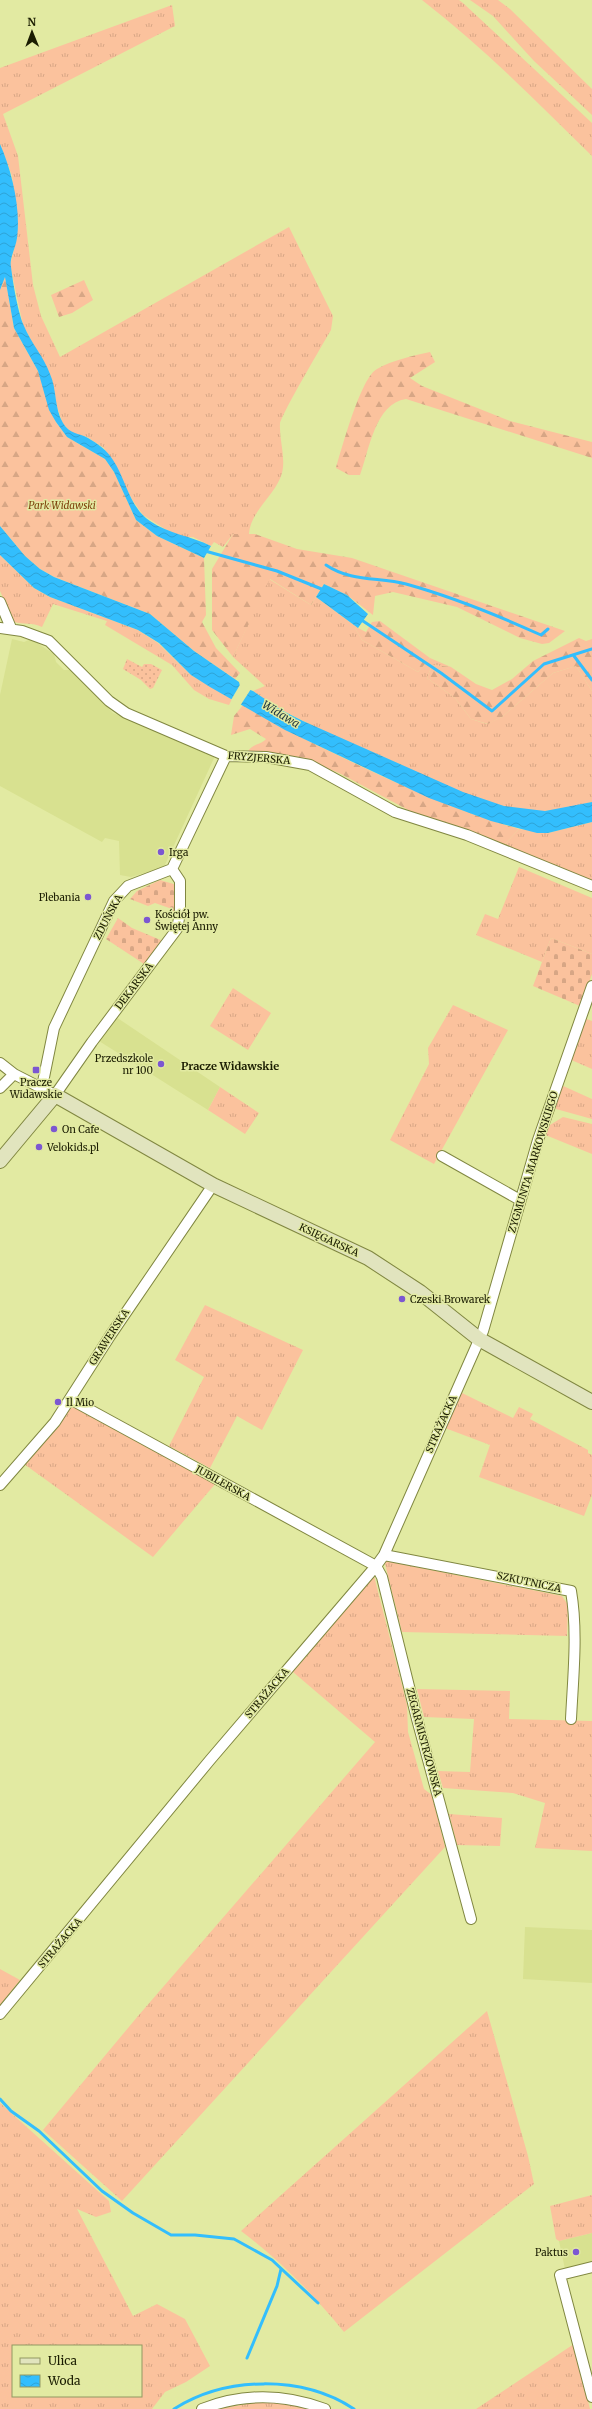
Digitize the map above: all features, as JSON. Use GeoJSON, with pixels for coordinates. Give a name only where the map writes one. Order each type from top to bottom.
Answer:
{"type":"FeatureCollection","features":[{"type":"Feature","properties":{"kind":"street"},"geometry":{"type":"LineString","coordinates":[[0,602],[11,628]]}},
{"type":"Feature","properties":{"kind":"street","name":"FRYZJERSKA"},"geometry":{"type":"LineString","coordinates":[[0,628],[11,628],[49,641],[121,710],[226,756],[285,759],[310,765],[395,812],[467,835],[592,886]]}},
{"type":"Feature","properties":{"kind":"street"},"geometry":{"type":"LineString","coordinates":[[172,869],[226,756]]}},
{"type":"Feature","properties":{"kind":"street","name":"DEKARSKA"},"geometry":{"type":"LineString","coordinates":[[55,1095],[92,1042],[173,936],[180,913],[180,881],[172,869]]}},
{"type":"Feature","properties":{"kind":"street","name":"ZDUŃSKA"},"geometry":{"type":"LineString","coordinates":[[42,1087],[54,1028],[114,901],[128,886],[172,869]]}},
{"type":"Feature","properties":{"kind":"street","name":"ZYGMUNTA MARKOWSKIEGO"},"geometry":{"type":"LineString","coordinates":[[479,1339],[538,1140],[592,986]]}},
{"type":"Feature","properties":{"kind":"street"},"geometry":{"type":"LineString","coordinates":[[0,1063],[11,1076],[42,1087],[55,1095],[0,1162]]}},
{"type":"Feature","properties":{"kind":"street"},"geometry":{"type":"LineString","coordinates":[[0,1088],[11,1076]]}},
{"type":"Feature","properties":{"kind":"street","name":"KSIĘGARSKA"},"geometry":{"type":"LineString","coordinates":[[55,1095],[213,1185],[368,1258],[420,1292],[479,1339],[592,1402]]}},
{"type":"Feature","properties":{"kind":"street"},"geometry":{"type":"LineString","coordinates":[[442,1156],[520,1200]]}},
{"type":"Feature","properties":{"kind":"street","name":"GRAWERSKA"},"geometry":{"type":"LineString","coordinates":[[0,1485],[55,1422],[110,1336],[213,1185]]}},
{"type":"Feature","properties":{"kind":"street","name":"STRAŻACKA"},"geometry":{"type":"LineString","coordinates":[[0,2014],[210,1760],[384,1555],[479,1339]]}},
{"type":"Feature","properties":{"kind":"street","name":"JUBILERSKA"},"geometry":{"type":"LineString","coordinates":[[70,1399],[376,1566]]}},
{"type":"Feature","properties":{"kind":"street","name":"SZKUTNICZA"},"geometry":{"type":"LineString","coordinates":[[384,1555],[571,1591],[574,1663],[571,1719]]}},
{"type":"Feature","properties":{"kind":"street","name":"ZEGARMISTRZOWSKA"},"geometry":{"type":"LineString","coordinates":[[376,1566],[382,1577],[417,1719],[471,1919]]}},
{"type":"Feature","properties":{"kind":"street"},"geometry":{"type":"LineString","coordinates":[[592,2267],[560,2275],[592,2397]]}},
{"type":"Feature","properties":{"kind":"street"},"geometry":{"type":"LineString","coordinates":[[202,2409],[231,2400],[267,2397],[297,2400],[325,2409]]}},
{"type":"Feature","properties":{"kind":"shaded area"},"geometry":{"type":"Polygon","coordinates":[[[12,639],[24,642],[31,639],[54,654],[56,662],[64,670],[71,670],[113,713],[215,756],[164,867],[131,877],[120,875],[119,841],[105,838],[102,842],[0,786],[0,695],[12,639]]]}},
{"type":"Feature","properties":{"kind":"shaded area","name":"Przedszkole nr 100"},"geometry":{"type":"Polygon","coordinates":[[[116,1017],[220,1087],[208,1110],[99,1041],[116,1017]]]}},
{"type":"Feature","properties":{"kind":"shaded area"},"geometry":{"type":"Polygon","coordinates":[[[525,1927],[592,1930],[592,1983],[523,1979],[525,1927]]]}},
{"type":"Feature","properties":{"kind":"shaded area","name":"Paktus"},"geometry":{"type":"Polygon","coordinates":[[[592,2233],[592,2262],[565,2269],[559,2241],[592,2233]]]}},
{"type":"Feature","properties":{"kind":"green space"},"geometry":{"type":"Polygon","coordinates":[[[422,0],[459,0],[463,3],[592,123],[592,156],[488,56],[422,0]]]}},
{"type":"Feature","properties":{"kind":"green space"},"geometry":{"type":"Polygon","coordinates":[[[470,0],[498,0],[510,9],[592,89],[592,115],[534,61],[493,16],[470,0]]]}},
{"type":"Feature","properties":{"kind":"green space"},"geometry":{"type":"Polygon","coordinates":[[[172,5],[175,26],[3,114],[18,156],[33,285],[41,316],[60,357],[289,227],[333,316],[331,330],[282,418],[280,424],[280,436],[283,467],[279,481],[258,510],[250,526],[249,534],[233,534],[223,547],[214,542],[211,546],[193,537],[183,537],[165,529],[143,515],[133,501],[104,448],[87,437],[72,433],[63,424],[57,407],[52,380],[23,325],[10,265],[17,237],[17,220],[12,176],[0,144],[0,68],[172,5]]]}},
{"type":"Feature","properties":{"kind":"green space","name":"Park Widawski"},"geometry":{"type":"Polygon","coordinates":[[[5,276],[14,328],[38,371],[56,422],[67,437],[105,459],[114,472],[136,520],[157,536],[204,558],[206,615],[202,622],[216,648],[240,673],[235,679],[194,651],[150,614],[54,577],[40,569],[25,556],[0,526],[0,290],[5,276]]]}},
{"type":"Feature","properties":{"kind":"green space"},"geometry":{"type":"Polygon","coordinates":[[[84,280],[93,300],[72,313],[59,317],[51,295],[84,280]]]}},
{"type":"Feature","properties":{"kind":"green space"},"geometry":{"type":"Polygon","coordinates":[[[430,352],[435,362],[410,378],[422,386],[510,421],[592,442],[592,458],[406,399],[395,402],[380,418],[370,441],[360,475],[349,475],[336,468],[353,414],[365,385],[371,375],[377,369],[390,363],[430,352]]]}},
{"type":"Feature","properties":{"kind":"green space"},"geometry":{"type":"Polygon","coordinates":[[[233,534],[255,534],[297,549],[352,558],[565,631],[549,643],[542,644],[520,638],[457,607],[393,592],[375,596],[373,615],[347,595],[324,584],[311,605],[270,579],[233,657],[212,630],[212,569],[233,534]]]}},
{"type":"Feature","properties":{"kind":"green space"},"geometry":{"type":"Polygon","coordinates":[[[0,555],[34,588],[50,597],[138,630],[158,643],[191,675],[232,699],[229,705],[209,699],[194,690],[172,665],[105,625],[107,621],[53,604],[42,627],[14,622],[0,591],[0,555]]]}},
{"type":"Feature","properties":{"kind":"green space"},"geometry":{"type":"Polygon","coordinates":[[[269,579],[311,605],[316,597],[358,628],[355,628],[362,640],[418,672],[430,658],[451,667],[432,665],[427,678],[455,698],[471,719],[487,724],[502,717],[553,673],[576,666],[592,691],[592,802],[547,811],[529,811],[503,806],[470,796],[320,729],[269,702],[253,691],[265,686],[233,657],[269,579]]]}},
{"type":"Feature","properties":{"kind":"green space"},"geometry":{"type":"Polygon","coordinates":[[[380,621],[430,658],[418,672],[362,640],[355,628],[366,632],[372,622],[380,621]]]}},
{"type":"Feature","properties":{"kind":"green space"},"geometry":{"type":"Polygon","coordinates":[[[579,638],[586,641],[592,639],[592,691],[576,666],[553,673],[502,717],[488,724],[471,719],[455,698],[427,678],[432,665],[451,667],[476,684],[492,690],[512,679],[533,661],[579,638]]]}},
{"type":"Feature","properties":{"kind":"green space"},"geometry":{"type":"Polygon","coordinates":[[[127,659],[142,667],[144,664],[151,664],[162,670],[153,688],[150,689],[141,680],[123,669],[127,659]]]}},
{"type":"Feature","properties":{"kind":"green space"},"geometry":{"type":"Polygon","coordinates":[[[243,705],[331,752],[386,778],[468,812],[519,829],[504,845],[425,819],[339,773],[299,757],[248,752],[251,747],[266,739],[250,729],[231,735],[234,716],[243,705]]]}},
{"type":"Feature","properties":{"kind":"green space"},"geometry":{"type":"Polygon","coordinates":[[[592,822],[592,881],[504,845],[519,829],[548,833],[592,822]]]}},
{"type":"Feature","properties":{"kind":"green space"},"geometry":{"type":"Polygon","coordinates":[[[519,867],[592,898],[592,954],[551,938],[542,962],[476,935],[485,914],[498,919],[519,867]]]}},
{"type":"Feature","properties":{"kind":"green space"},"geometry":{"type":"Polygon","coordinates":[[[160,880],[177,885],[177,915],[173,914],[172,909],[155,903],[148,906],[130,899],[137,891],[160,880]]]}},
{"type":"Feature","properties":{"kind":"green space"},"geometry":{"type":"Polygon","coordinates":[[[118,918],[132,928],[163,941],[144,964],[106,939],[118,918]]]}},
{"type":"Feature","properties":{"kind":"green space"},"geometry":{"type":"Polygon","coordinates":[[[551,938],[592,954],[592,974],[580,1006],[533,986],[551,938]]]}},
{"type":"Feature","properties":{"kind":"green space"},"geometry":{"type":"Polygon","coordinates":[[[233,988],[271,1013],[248,1050],[210,1026],[233,988]]]}},
{"type":"Feature","properties":{"kind":"green space"},"geometry":{"type":"Polygon","coordinates":[[[453,1005],[508,1030],[434,1164],[390,1140],[429,1064],[428,1048],[453,1005]]]}},
{"type":"Feature","properties":{"kind":"green space"},"geometry":{"type":"Polygon","coordinates":[[[584,1018],[592,1021],[592,1069],[569,1059],[584,1018]]]}},
{"type":"Feature","properties":{"kind":"green space"},"geometry":{"type":"Polygon","coordinates":[[[561,1085],[592,1099],[592,1119],[556,1109],[555,1102],[561,1085]]]}},
{"type":"Feature","properties":{"kind":"green space"},"geometry":{"type":"Polygon","coordinates":[[[220,1087],[259,1113],[245,1134],[208,1110],[220,1087]]]}},
{"type":"Feature","properties":{"kind":"green space"},"geometry":{"type":"Polygon","coordinates":[[[563,1117],[592,1124],[592,1154],[543,1134],[545,1128],[563,1117]]]}},
{"type":"Feature","properties":{"kind":"green space"},"geometry":{"type":"Polygon","coordinates":[[[205,1305],[303,1350],[262,1430],[237,1416],[210,1468],[169,1446],[204,1377],[175,1360],[205,1305]]]}},
{"type":"Feature","properties":{"kind":"green space"},"geometry":{"type":"Polygon","coordinates":[[[460,1392],[513,1418],[519,1407],[533,1414],[530,1419],[588,1450],[588,1453],[592,1455],[592,1495],[584,1516],[479,1477],[490,1445],[445,1428],[460,1392]]]}},
{"type":"Feature","properties":{"kind":"green space"},"geometry":{"type":"Polygon","coordinates":[[[73,1406],[216,1483],[153,1557],[24,1464],[73,1406]]]}},
{"type":"Feature","properties":{"kind":"green space"},"geometry":{"type":"Polygon","coordinates":[[[386,1561],[562,1596],[568,1605],[567,1636],[402,1632],[385,1564],[386,1561]]]}},
{"type":"Feature","properties":{"kind":"green space"},"geometry":{"type":"Polygon","coordinates":[[[374,1576],[407,1705],[408,1732],[424,1789],[432,1795],[445,1847],[122,2201],[43,2130],[138,2016],[375,1742],[293,1672],[374,1576]]]}},
{"type":"Feature","properties":{"kind":"green space"},"geometry":{"type":"Polygon","coordinates":[[[417,1689],[510,1691],[509,1719],[592,1721],[592,1851],[535,1848],[545,1803],[513,1793],[443,1788],[438,1771],[470,1772],[474,1719],[424,1717],[417,1689]]]}},
{"type":"Feature","properties":{"kind":"green space"},"geometry":{"type":"Polygon","coordinates":[[[449,1814],[502,1818],[500,1846],[457,1845],[449,1814]]]}},
{"type":"Feature","properties":{"kind":"green space"},"geometry":{"type":"Polygon","coordinates":[[[0,1969],[20,1980],[0,2005],[0,1969]]]}},
{"type":"Feature","properties":{"kind":"green space"},"geometry":{"type":"Polygon","coordinates":[[[487,2011],[528,2156],[534,2184],[344,2332],[296,2278],[241,2231],[487,2011]]]}},
{"type":"Feature","properties":{"kind":"green space"},"geometry":{"type":"Polygon","coordinates":[[[0,2103],[109,2201],[111,2212],[96,2217],[77,2209],[133,2316],[157,2304],[185,2319],[210,2366],[186,2382],[165,2392],[152,2409],[0,2409],[0,2103]]]}},
{"type":"Feature","properties":{"kind":"green space"},"geometry":{"type":"Polygon","coordinates":[[[592,2195],[592,2233],[559,2241],[556,2239],[550,2206],[592,2195]]]}},
{"type":"Feature","properties":{"kind":"green space"},"geometry":{"type":"Polygon","coordinates":[[[574,2344],[590,2409],[476,2409],[574,2344]]]}},
{"type":"Feature","properties":{"kind":"green space"},"geometry":{"type":"Polygon","coordinates":[[[259,2402],[291,2404],[310,2409],[217,2409],[259,2402]]]}},
{"type":"Feature","properties":{"kind":"water"},"geometry":{"type":"Polygon","coordinates":[[[0,144],[12,178],[17,203],[17,238],[11,264],[14,289],[22,320],[27,332],[50,374],[60,417],[65,427],[74,433],[88,438],[108,453],[117,468],[132,501],[150,521],[172,532],[211,546],[204,558],[157,536],[136,520],[114,472],[105,459],[67,437],[49,410],[38,371],[14,328],[5,277],[0,290],[0,144]]]}},
{"type":"Feature","properties":{"kind":"water","name":"Widawa"},"geometry":{"type":"Polygon","coordinates":[[[0,526],[25,556],[40,569],[54,577],[150,614],[194,651],[239,682],[240,686],[253,691],[283,711],[303,721],[463,792],[504,806],[545,811],[592,802],[592,822],[548,833],[537,833],[491,821],[429,798],[285,730],[191,675],[159,643],[138,630],[50,597],[34,588],[0,555],[0,526]]]}},
{"type":"Feature","properties":{"kind":"water"},"geometry":{"type":"Polygon","coordinates":[[[324,584],[347,595],[368,614],[358,628],[316,597],[324,584]]]}},
{"type":"Feature","properties":{"kind":"pier"},"geometry":{"type":"Polygon","coordinates":[[[241,683],[251,689],[240,706],[231,700],[241,683]]]}},
{"type":"Feature","properties":{"kind":"waterway"},"geometry":{"type":"LineString","coordinates":[[205,551],[277,571],[324,590]]}},
{"type":"Feature","properties":{"kind":"waterway"},"geometry":{"type":"LineString","coordinates":[[326,565],[355,577],[406,584],[441,595],[541,635],[548,629]]}},
{"type":"Feature","properties":{"kind":"waterway"},"geometry":{"type":"LineString","coordinates":[[360,619],[441,673],[492,711],[544,664],[592,649]]}},
{"type":"Feature","properties":{"kind":"waterway"},"geometry":{"type":"LineString","coordinates":[[574,656],[592,680]]}},
{"type":"Feature","properties":{"kind":"waterway"},"geometry":{"type":"LineString","coordinates":[[0,2099],[11,2111],[39,2131],[102,2191],[133,2213],[171,2235],[195,2235],[234,2239],[272,2260],[318,2303]]}},
{"type":"Feature","properties":{"kind":"waterway"},"geometry":{"type":"LineString","coordinates":[[247,2358],[277,2286],[281,2269]]}},
{"type":"Feature","properties":{"kind":"waterway"},"geometry":{"type":"LineString","coordinates":[[174,2409],[195,2398],[217,2390],[264,2384],[288,2385],[311,2390],[333,2398],[354,2409]]}},
{"type":"Feature","properties":{"kind":"place","name":"Irga"},"geometry":{"type":"Point","coordinates":[161,852]}},
{"type":"Feature","properties":{"kind":"place","name":"Plebania"},"geometry":{"type":"Point","coordinates":[88,897]}},
{"type":"Feature","properties":{"kind":"place","name":"Kościół pw. Świętej Anny"},"geometry":{"type":"Point","coordinates":[147,920]}},
{"type":"Feature","properties":{"kind":"place","name":"Przedszkole nr 100"},"geometry":{"type":"Point","coordinates":[161,1064]}},
{"type":"Feature","properties":{"kind":"place","name":"Pracze Widawskie"},"geometry":{"type":"Point","coordinates":[36,1070]}},
{"type":"Feature","properties":{"kind":"place","name":"On Cafe"},"geometry":{"type":"Point","coordinates":[54,1129]}},
{"type":"Feature","properties":{"kind":"place","name":"Velokids.pl"},"geometry":{"type":"Point","coordinates":[39,1147]}},
{"type":"Feature","properties":{"kind":"place","name":"Czeski Browarek"},"geometry":{"type":"Point","coordinates":[402,1299]}},
{"type":"Feature","properties":{"kind":"place","name":"Il Mio"},"geometry":{"type":"Point","coordinates":[58,1402]}},
{"type":"Feature","properties":{"kind":"place","name":"Paktus"},"geometry":{"type":"Point","coordinates":[576,2252]}},
{"type":"Feature","properties":{"kind":"district","name":"Pracze Widawskie"},"geometry":{"type":"Point","coordinates":[230,1066]}}]}
